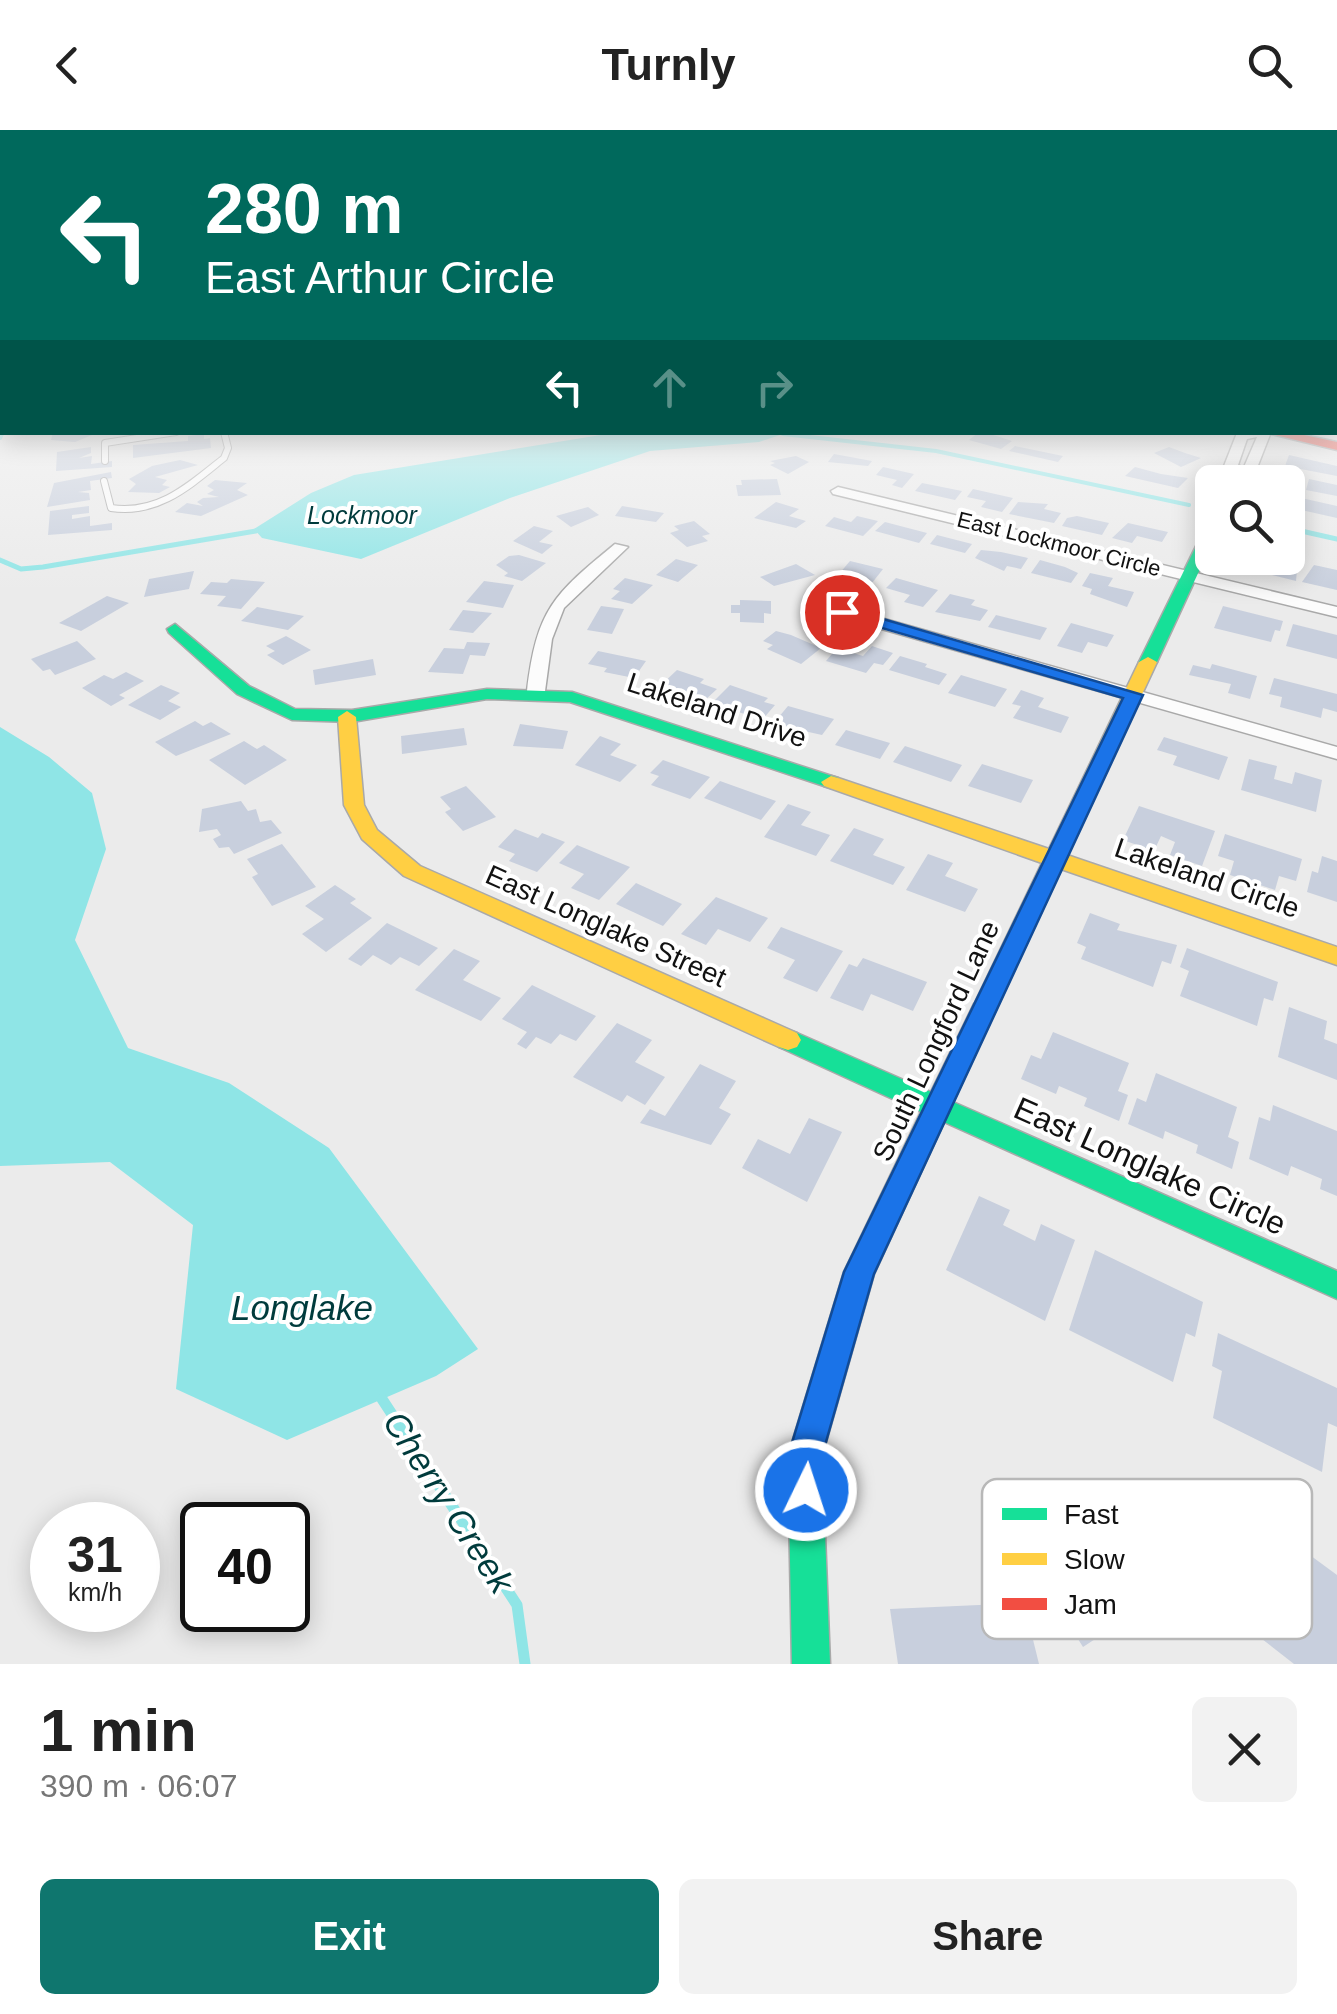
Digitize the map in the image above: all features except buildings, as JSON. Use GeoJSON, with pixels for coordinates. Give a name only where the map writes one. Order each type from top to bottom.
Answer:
{"type":"FeatureCollection","features":[{"type":"Feature","properties":{"kind":"street","name":"East Lockmoor Circle"},"geometry":{"type":"LineString","coordinates":[[838,491],[1337,612]]}},
{"type":"Feature","properties":{"kind":"street"},"geometry":{"type":"LineString","coordinates":[[536,691],[541,635],[560,597],[620,547]]}},
{"type":"Feature","properties":{"kind":"street","name":"South Longford Lane"},"geometry":{"type":"LineString","coordinates":[[811,1664],[805,1456],[859,1272],[1195,565]]}},
{"type":"Feature","properties":{"kind":"street"},"geometry":{"type":"LineString","coordinates":[[842,612],[1337,753]]}},
{"type":"Feature","properties":{"kind":"street"},"geometry":{"type":"LineString","coordinates":[[174,629],[222,674],[270,705],[294,715],[346,717]]}},
{"type":"Feature","properties":{"kind":"street","name":"Lakeland Drive"},"geometry":{"type":"LineString","coordinates":[[346,717],[454,698],[536,691],[589,699],[1056,858]]}},
{"type":"Feature","properties":{"kind":"street","name":"East Longlake Street"},"geometry":{"type":"LineString","coordinates":[[346,717],[354,805],[370,834],[412,871],[938,1106]]}},
{"type":"Feature","properties":{"kind":"street","name":"Lakeland Circle"},"geometry":{"type":"LineString","coordinates":[[1056,858],[1337,956]]}},
{"type":"Feature","properties":{"kind":"street","name":"East Longlake Circle"},"geometry":{"type":"LineString","coordinates":[[938,1106],[1334,1284]]}},
{"type":"Feature","properties":{"kind":"lane"},"geometry":{"type":"LineString","coordinates":[[105,449],[106,461]]}},
{"type":"Feature","properties":{"kind":"lane"},"geometry":{"type":"LineString","coordinates":[[104,481],[111,508],[138,510],[162,503],[224,458],[228,449]]}},
{"type":"Feature","properties":{"kind":"water","name":"Lockmoor"},"geometry":{"type":"Polygon","coordinates":[[[517,449],[679,449],[650,451],[510,498],[361,559],[262,538],[254,529],[311,493],[354,475],[517,449]]]}},
{"type":"Feature","properties":{"kind":"water","name":"Longlake"},"geometry":{"type":"Polygon","coordinates":[[[0,727],[49,757],[92,793],[106,849],[75,940],[128,1048],[229,1083],[329,1148],[478,1349],[436,1376],[287,1440],[176,1389],[193,1225],[110,1162],[0,1166],[0,727]]]}},
{"type":"Feature","properties":{"kind":"waterway"},"geometry":{"type":"LineString","coordinates":[[914,449],[1189,505]]}},
{"type":"Feature","properties":{"kind":"waterway"},"geometry":{"type":"LineString","coordinates":[[0,560],[21,569],[43,567],[256,531]]}},
{"type":"Feature","properties":{"kind":"waterway"},"geometry":{"type":"LineString","coordinates":[[1305,532],[1337,539]]}},
{"type":"Feature","properties":{"kind":"waterway","name":"Cherry Creek"},"geometry":{"type":"LineString","coordinates":[[382,1399],[517,1605],[525,1664]]}},
{"type":"Feature","properties":{"kind":"traffic: fast"},"geometry":{"type":"LineString","coordinates":[[1148,662],[1195,564]]}},
{"type":"Feature","properties":{"kind":"traffic: fast"},"geometry":{"type":"LineString","coordinates":[[175,629],[243,690],[292,714],[352,716],[487,694],[572,697],[831,782]]}},
{"type":"Feature","properties":{"kind":"traffic: fast"},"geometry":{"type":"LineString","coordinates":[[811,1664],[805,1456],[859,1272],[983,1011]]}},
{"type":"Feature","properties":{"kind":"traffic: fast"},"geometry":{"type":"LineString","coordinates":[[788,1040],[1335,1285]]}},
{"type":"Feature","properties":{"kind":"traffic: slow"},"geometry":{"type":"LineString","coordinates":[[983,1011],[1148,662]]}},
{"type":"Feature","properties":{"kind":"traffic: slow"},"geometry":{"type":"LineString","coordinates":[[347,717],[354,805],[369,834],[412,871],[788,1040]]}},
{"type":"Feature","properties":{"kind":"traffic: slow"},"geometry":{"type":"LineString","coordinates":[[831,782],[1337,956]]}},
{"type":"Feature","properties":{"kind":"route"},"geometry":{"type":"LineString","coordinates":[[806,1490],[805,1456],[859,1272],[1134,695],[842,612]]}}]}
